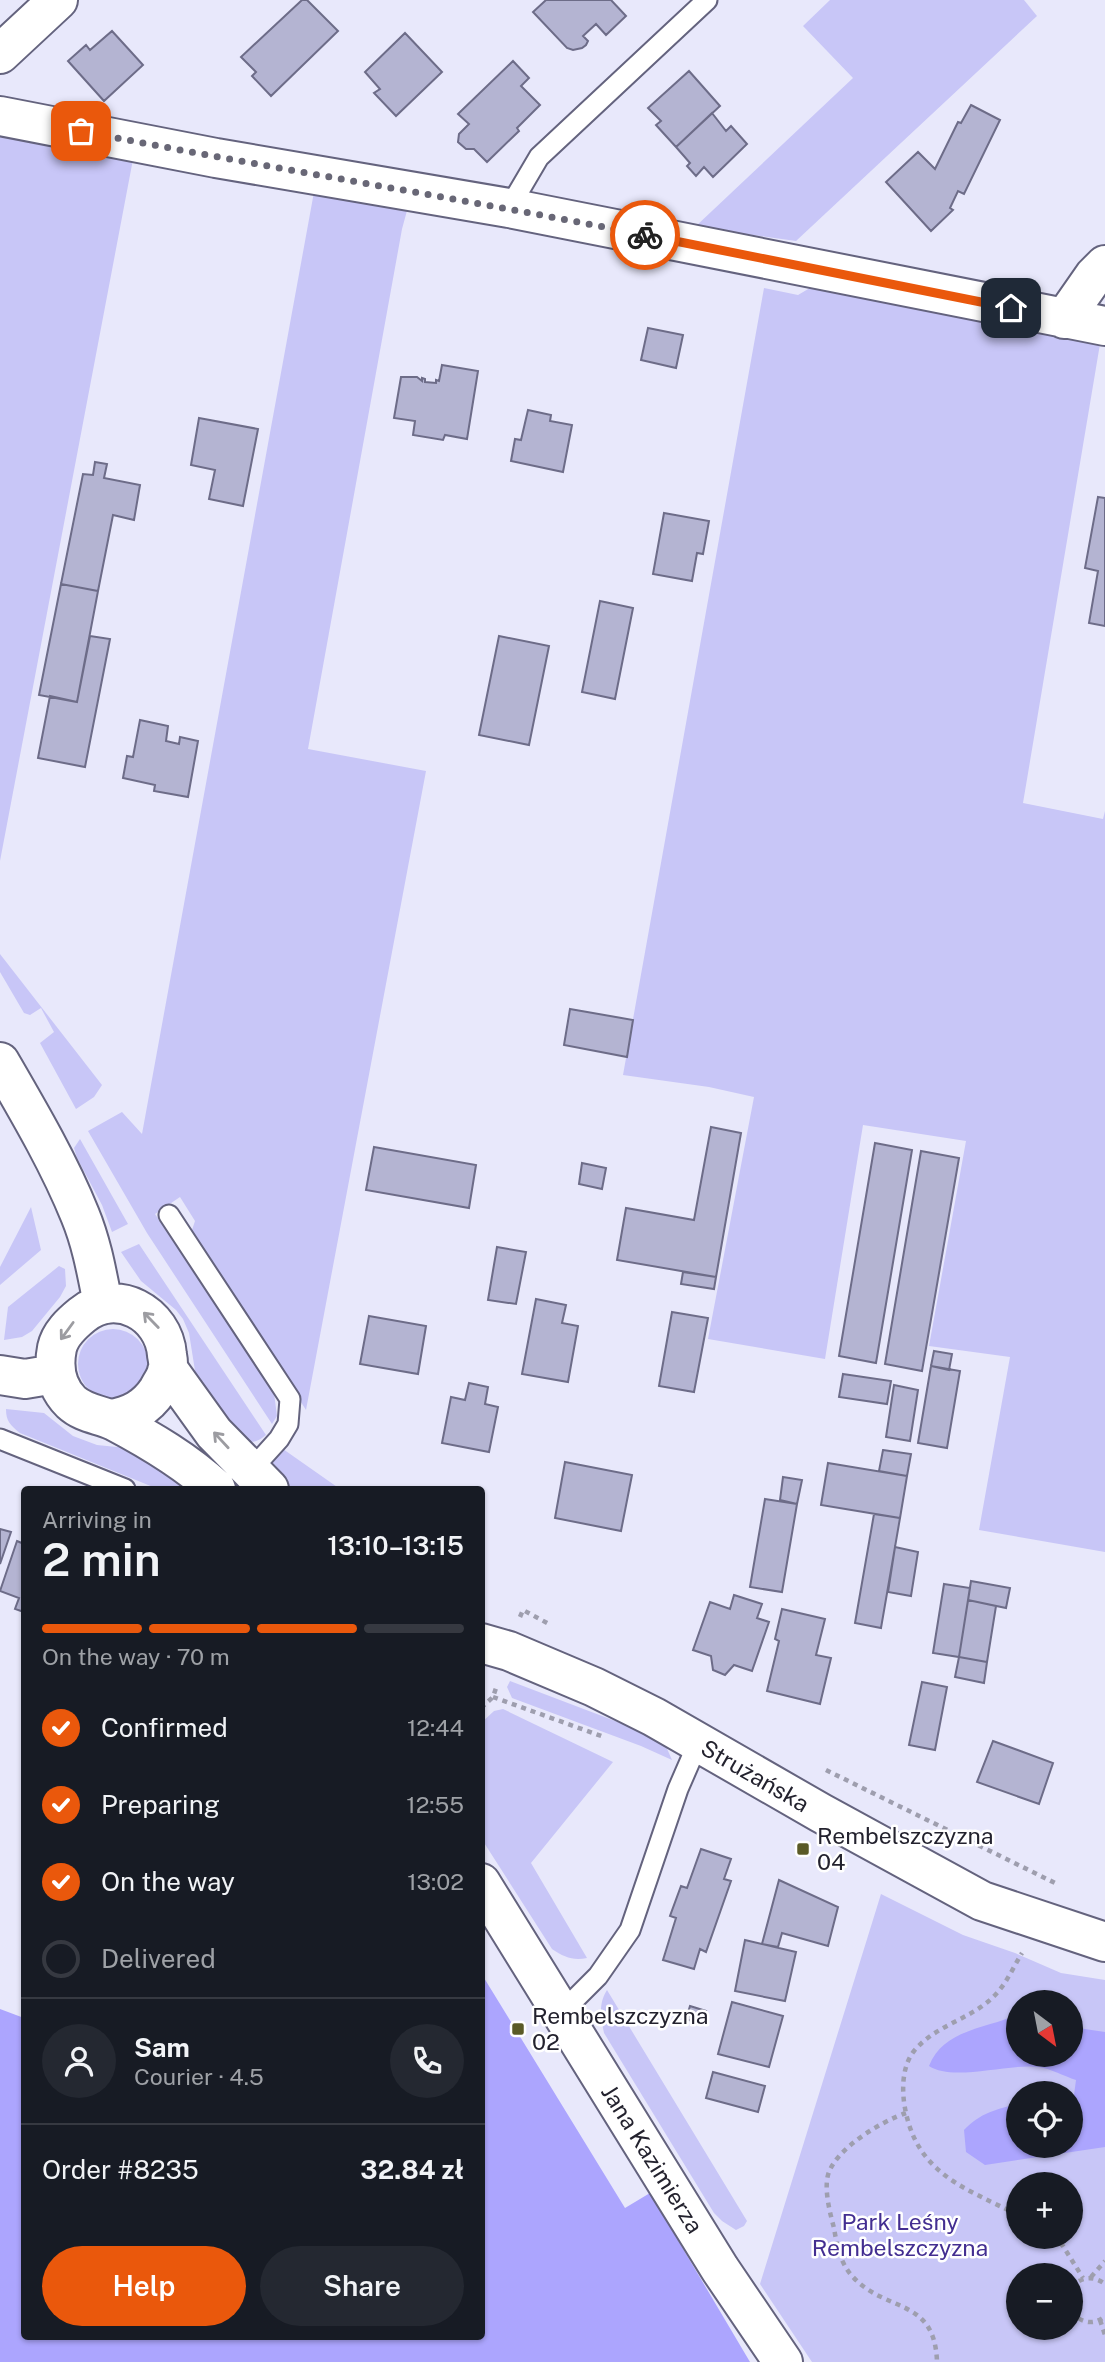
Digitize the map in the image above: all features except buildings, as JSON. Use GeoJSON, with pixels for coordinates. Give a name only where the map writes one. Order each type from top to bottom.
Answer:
{"type":"FeatureCollection","features":[{"type":"Feature","properties":{"kind":"main road"},"geometry":{"type":"LineString","coordinates":[[0,54],[58,0]]}},
{"type":"Feature","properties":{"kind":"main road"},"geometry":{"type":"LineString","coordinates":[[0,116],[215,158],[509,208],[1105,326]]}},
{"type":"Feature","properties":{"kind":"main road"},"geometry":{"type":"LineString","coordinates":[[1064,319],[1094,276],[1105,265]]}},
{"type":"Feature","properties":{"kind":"main road"},"geometry":{"type":"LineString","coordinates":[[0,1062],[81,1217],[91,1247],[103,1304]]}},
{"type":"Feature","properties":{"kind":"main road"},"geometry":{"type":"LineString","coordinates":[[110,1419],[128,1416],[152,1399],[168,1369],[167,1348],[160,1329],[145,1312],[123,1303],[93,1306],[67,1327],[57,1345],[55,1374],[69,1400],[84,1412],[110,1419],[156,1444],[213,1486]]}},
{"type":"Feature","properties":{"kind":"main road"},"geometry":{"type":"LineString","coordinates":[[168,1369],[214,1433],[259,1480]]}},
{"type":"Feature","properties":{"kind":"main road"},"geometry":{"type":"LineString","coordinates":[[0,1375],[25,1378],[55,1374]]}},
{"type":"Feature","properties":{"kind":"main road","name":"Strużańska"},"geometry":{"type":"LineString","coordinates":[[485,1644],[509,1651],[594,1687],[654,1717],[982,1901],[1105,1942]]}},
{"type":"Feature","properties":{"kind":"main road","name":"Jana Kazimierza"},"geometry":{"type":"LineString","coordinates":[[485,1889],[720,2269],[783,2362]]}},
{"type":"Feature","properties":{"kind":"lane"},"geometry":{"type":"LineString","coordinates":[[509,208],[539,157],[707,0]]}},
{"type":"Feature","properties":{"kind":"lane"},"geometry":{"type":"LineString","coordinates":[[169,1215],[290,1399],[288,1424],[259,1480]]}},
{"type":"Feature","properties":{"kind":"lane"},"geometry":{"type":"LineString","coordinates":[[0,1438],[118,1486]]}},
{"type":"Feature","properties":{"kind":"lane"},"geometry":{"type":"LineString","coordinates":[[562,2012],[598,1976],[630,1930],[678,1789],[698,1743]]}},
{"type":"Feature","properties":{"kind":"path"},"geometry":{"type":"LineString","coordinates":[[523,1610],[553,1626]]}},
{"type":"Feature","properties":{"kind":"path"},"geometry":{"type":"LineString","coordinates":[[823,1768],[1067,1889]]}},
{"type":"Feature","properties":{"kind":"path"},"geometry":{"type":"LineString","coordinates":[[1006,2209],[966,2190],[943,2176],[928,2162],[916,2141],[906,2113],[902,2088],[906,2067],[913,2052],[931,2035],[976,2010],[996,1994],[1028,1943]]}},
{"type":"Feature","properties":{"kind":"path"},"geometry":{"type":"LineString","coordinates":[[906,2113],[873,2127],[835,2162],[828,2175],[829,2200],[838,2250],[844,2266],[855,2279],[914,2313],[928,2325],[936,2343],[937,2362]]}},
{"type":"Feature","properties":{"kind":"path"},"geometry":{"type":"LineString","coordinates":[[1090,2278],[1105,2261]]}},
{"type":"Feature","properties":{"kind":"path"},"geometry":{"type":"LineString","coordinates":[[1083,2278],[1097,2279],[1105,2284]]}},
{"type":"Feature","properties":{"kind":"path"},"geometry":{"type":"LineString","coordinates":[[1083,2321],[1103,2319],[1105,2335]]}},
{"type":"Feature","properties":{"kind":"green space"},"geometry":{"type":"Polygon","coordinates":[[[830,0],[1024,0],[1037,16],[796,241],[695,227],[853,78],[803,26],[830,0]]]}},
{"type":"Feature","properties":{"kind":"green space"},"geometry":{"type":"Polygon","coordinates":[[[0,128],[134,154],[0,861],[0,128]]]}},
{"type":"Feature","properties":{"kind":"green space"},"geometry":{"type":"Polygon","coordinates":[[[314,192],[408,207],[308,749],[426,771],[306,1410],[192,1230],[195,1221],[180,1197],[155,1214],[274,1393],[277,1416],[272,1424],[147,1233],[88,1131],[122,1112],[142,1134],[314,192]]]}},
{"type":"Feature","properties":{"kind":"green space"},"geometry":{"type":"Polygon","coordinates":[[[815,285],[1010,327],[1102,332],[1023,803],[1103,819],[1105,811],[1105,1552],[979,1530],[1010,1357],[929,1346],[966,1141],[863,1125],[825,1359],[708,1339],[754,1097],[709,1087],[623,1075],[764,288],[798,295],[815,285]]]}},
{"type":"Feature","properties":{"kind":"green space"},"geometry":{"type":"Polygon","coordinates":[[[0,954],[102,1085],[94,1097],[76,1109],[40,1043],[54,1032],[41,1008],[30,1015],[24,1013],[0,972],[0,954]]]}},
{"type":"Feature","properties":{"kind":"green space"},"geometry":{"type":"Polygon","coordinates":[[[80,1139],[128,1224],[112,1232],[102,1205],[77,1158],[74,1148],[80,1139]]]}},
{"type":"Feature","properties":{"kind":"green space"},"geometry":{"type":"Polygon","coordinates":[[[31,1207],[41,1250],[0,1285],[0,1267],[31,1207]]]}},
{"type":"Feature","properties":{"kind":"green space"},"geometry":{"type":"Polygon","coordinates":[[[139,1244],[266,1435],[262,1438],[253,1442],[239,1439],[196,1377],[189,1333],[183,1319],[141,1281],[121,1252],[139,1244]]]}},
{"type":"Feature","properties":{"kind":"green space"},"geometry":{"type":"Polygon","coordinates":[[[59,1266],[65,1269],[66,1286],[60,1297],[32,1331],[22,1337],[4,1340],[8,1307],[59,1266]]]}},
{"type":"Feature","properties":{"kind":"green space"},"geometry":{"type":"Polygon","coordinates":[[[113,1329],[138,1339],[148,1364],[138,1389],[113,1399],[88,1389],[78,1364],[88,1339],[113,1329]]]}},
{"type":"Feature","properties":{"kind":"green space"},"geometry":{"type":"Polygon","coordinates":[[[6,1409],[44,1413],[73,1436],[97,1445],[117,1447],[131,1444],[194,1486],[151,1486],[20,1433],[7,1417],[6,1409]]]}},
{"type":"Feature","properties":{"kind":"green space"},"geometry":{"type":"Polygon","coordinates":[[[283,1449],[336,1486],[290,1486],[273,1470],[271,1461],[283,1449]]]}},
{"type":"Feature","properties":{"kind":"green space"},"geometry":{"type":"Polygon","coordinates":[[[510,1681],[652,1735],[665,1744],[672,1760],[512,1698],[507,1687],[510,1681]]]}},
{"type":"Feature","properties":{"kind":"green space"},"geometry":{"type":"Polygon","coordinates":[[[503,1709],[613,1762],[531,1863],[587,1958],[569,1958],[552,1949],[485,1844],[485,1719],[494,1711],[503,1709]]]}},
{"type":"Feature","properties":{"kind":"green space","name":"Park Leśny Rembelszczyzna"},"geometry":{"type":"Polygon","coordinates":[[[881,1894],[963,1935],[1061,1973],[1105,1980],[1105,2362],[812,2362],[760,2284],[881,1894]]]}},
{"type":"Feature","properties":{"kind":"green space"},"geometry":{"type":"Polygon","coordinates":[[[607,1990],[747,2221],[744,2226],[736,2230],[714,2213],[604,2033],[601,2006],[607,1990]]]}},
{"type":"Feature","properties":{"kind":"shaded area"},"geometry":{"type":"Polygon","coordinates":[[[485,1980],[625,2208],[650,2193],[750,2362],[0,2362],[0,2009],[21,2017],[21,2340],[485,2340],[485,1980]]]}},
{"type":"Feature","properties":{"kind":"shaded area"},"geometry":{"type":"Polygon","coordinates":[[[1006,2019],[1006,2067],[1017,2067],[952,2072],[929,2066],[945,2044],[968,2031],[1006,2019]]]}},
{"type":"Feature","properties":{"kind":"shaded area"},"geometry":{"type":"Polygon","coordinates":[[[1083,2029],[1105,2032],[1105,2147],[1083,2150],[1083,2081],[1076,2081],[1039,2067],[1083,2067],[1083,2029]]]}},
{"type":"Feature","properties":{"kind":"shaded area"},"geometry":{"type":"Polygon","coordinates":[[[1006,2107],[1006,2158],[1032,2158],[985,2165],[966,2152],[964,2130],[976,2119],[1006,2107]]]}},
{"type":"Feature","properties":{"kind":"way so far"},"geometry":{"type":"LineString","coordinates":[[81,131],[215,158],[509,208],[645,235]]}},
{"type":"Feature","properties":{"kind":"place","name":"Rembelszczyzna 04"},"geometry":{"type":"Point","coordinates":[803,1849]}},
{"type":"Feature","properties":{"kind":"place","name":"Rembelszczyzna 02"},"geometry":{"type":"Point","coordinates":[518,2029]}},
{"type":"Feature","properties":{"kind":"route"},"geometry":{"type":"LineString","coordinates":[[645,235],[1011,308]]}}]}
